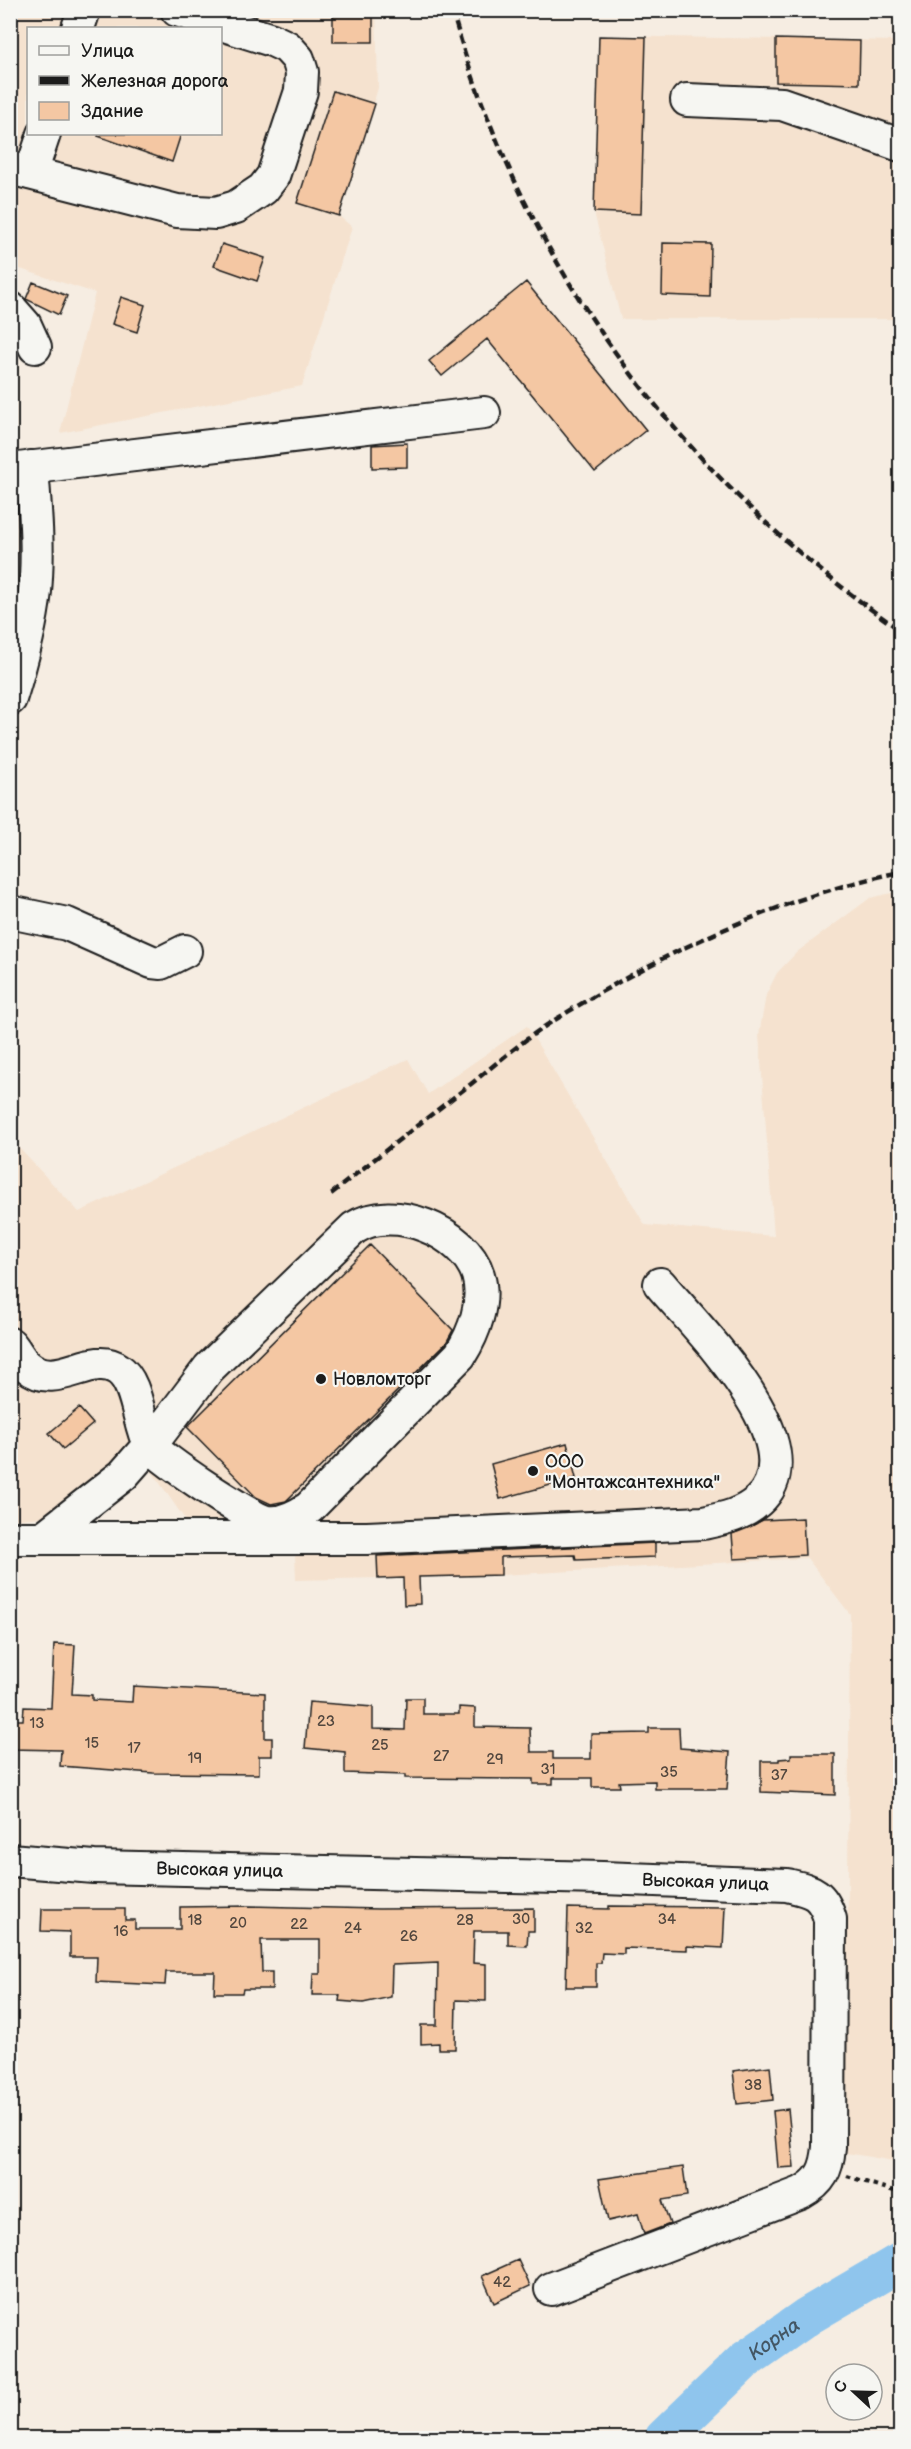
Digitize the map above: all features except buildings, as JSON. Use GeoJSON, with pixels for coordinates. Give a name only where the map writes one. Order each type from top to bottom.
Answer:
{"type":"FeatureCollection","features":[{"type":"Feature","properties":{"kind":"street"},"geometry":{"type":"LineString","coordinates":[[78,27],[84,10]]}},
{"type":"Feature","properties":{"kind":"street"},"geometry":{"type":"LineString","coordinates":[[43,135],[21,171],[154,207],[216,213],[236,207],[263,189],[273,176],[301,91],[302,72],[298,59],[287,47],[272,40],[177,10]]}},
{"type":"Feature","properties":{"kind":"street"},"geometry":{"type":"LineString","coordinates":[[687,100],[782,104],[900,145]]}},
{"type":"Feature","properties":{"kind":"street"},"geometry":{"type":"LineString","coordinates":[[10,308],[25,325],[35,347]]}},
{"type":"Feature","properties":{"kind":"street"},"geometry":{"type":"LineString","coordinates":[[12,688],[29,629],[35,591],[37,542],[21,469],[484,413]]}},
{"type":"Feature","properties":{"kind":"street"},"geometry":{"type":"LineString","coordinates":[[10,912],[67,924],[152,962],[161,963],[185,951]]}},
{"type":"Feature","properties":{"kind":"street"},"geometry":{"type":"LineString","coordinates":[[10,1344],[25,1364],[45,1375],[60,1375],[104,1364],[121,1370],[130,1386],[150,1446],[248,1516],[268,1522],[296,1516],[309,1508],[460,1355],[474,1328],[479,1306],[478,1276],[473,1263],[464,1251],[446,1238],[419,1224],[393,1218],[368,1219],[354,1228],[209,1368],[150,1446],[102,1494],[44,1538]]}},
{"type":"Feature","properties":{"kind":"street"},"geometry":{"type":"LineString","coordinates":[[10,1538],[367,1538],[703,1523],[744,1511],[768,1490],[774,1454],[762,1414],[737,1376],[660,1284]]}},
{"type":"Feature","properties":{"kind":"street","name":"Высокая улица"},"geometry":{"type":"LineString","coordinates":[[10,1860],[94,1867],[603,1878],[787,1886],[813,1892],[825,1903],[830,1919],[827,2168]]}},
{"type":"Feature","properties":{"kind":"street"},"geometry":{"type":"LineString","coordinates":[[551,2289],[801,2193],[815,2185],[827,2168]]}},
{"type":"Feature","properties":{"kind":"path"},"geometry":{"type":"LineString","coordinates":[[827,2168],[875,2187],[900,2193]]}},
{"type":"Feature","properties":{"kind":"shaded area"},"geometry":{"type":"Polygon","coordinates":[[[11,11],[376,11],[378,88],[339,216],[352,227],[302,386],[60,433],[95,293],[11,266],[11,11]]]}},
{"type":"Feature","properties":{"kind":"shaded area"},"geometry":{"type":"Polygon","coordinates":[[[599,36],[900,41],[900,319],[621,319],[594,212],[599,36]]]}},
{"type":"Feature","properties":{"kind":"shaded area"},"geometry":{"type":"Polygon","coordinates":[[[900,891],[900,2162],[846,2153],[850,1614],[807,1558],[501,1575],[296,1580],[294,1527],[191,1528],[150,1469],[97,1516],[72,1523],[62,1515],[11,1520],[11,1150],[17,1146],[79,1212],[408,1059],[428,1094],[527,1026],[645,1225],[774,1236],[759,1035],[766,995],[777,973],[797,952],[870,898],[900,891]]]}},
{"type":"Feature","properties":{"kind":"waterway","name":"Корна"},"geometry":{"type":"LineString","coordinates":[[664,2438],[744,2361],[808,2316],[900,2262]]}},
{"type":"Feature","properties":{"kind":"railway"},"geometry":{"type":"LineString","coordinates":[[452,10],[483,105],[521,194],[567,280],[621,360],[681,435],[748,506],[821,571],[900,630]]}},
{"type":"Feature","properties":{"kind":"railway"},"geometry":{"type":"LineString","coordinates":[[331,1194],[524,1041],[638,971],[766,912],[811,896],[900,872]]}},
{"type":"Feature","properties":{"kind":"place","name":"Новломторг"},"geometry":{"type":"Point","coordinates":[321,1379]}},
{"type":"Feature","properties":{"kind":"place","name":"ООО \"Монтажсантехника\""},"geometry":{"type":"Point","coordinates":[533,1471]}}]}
